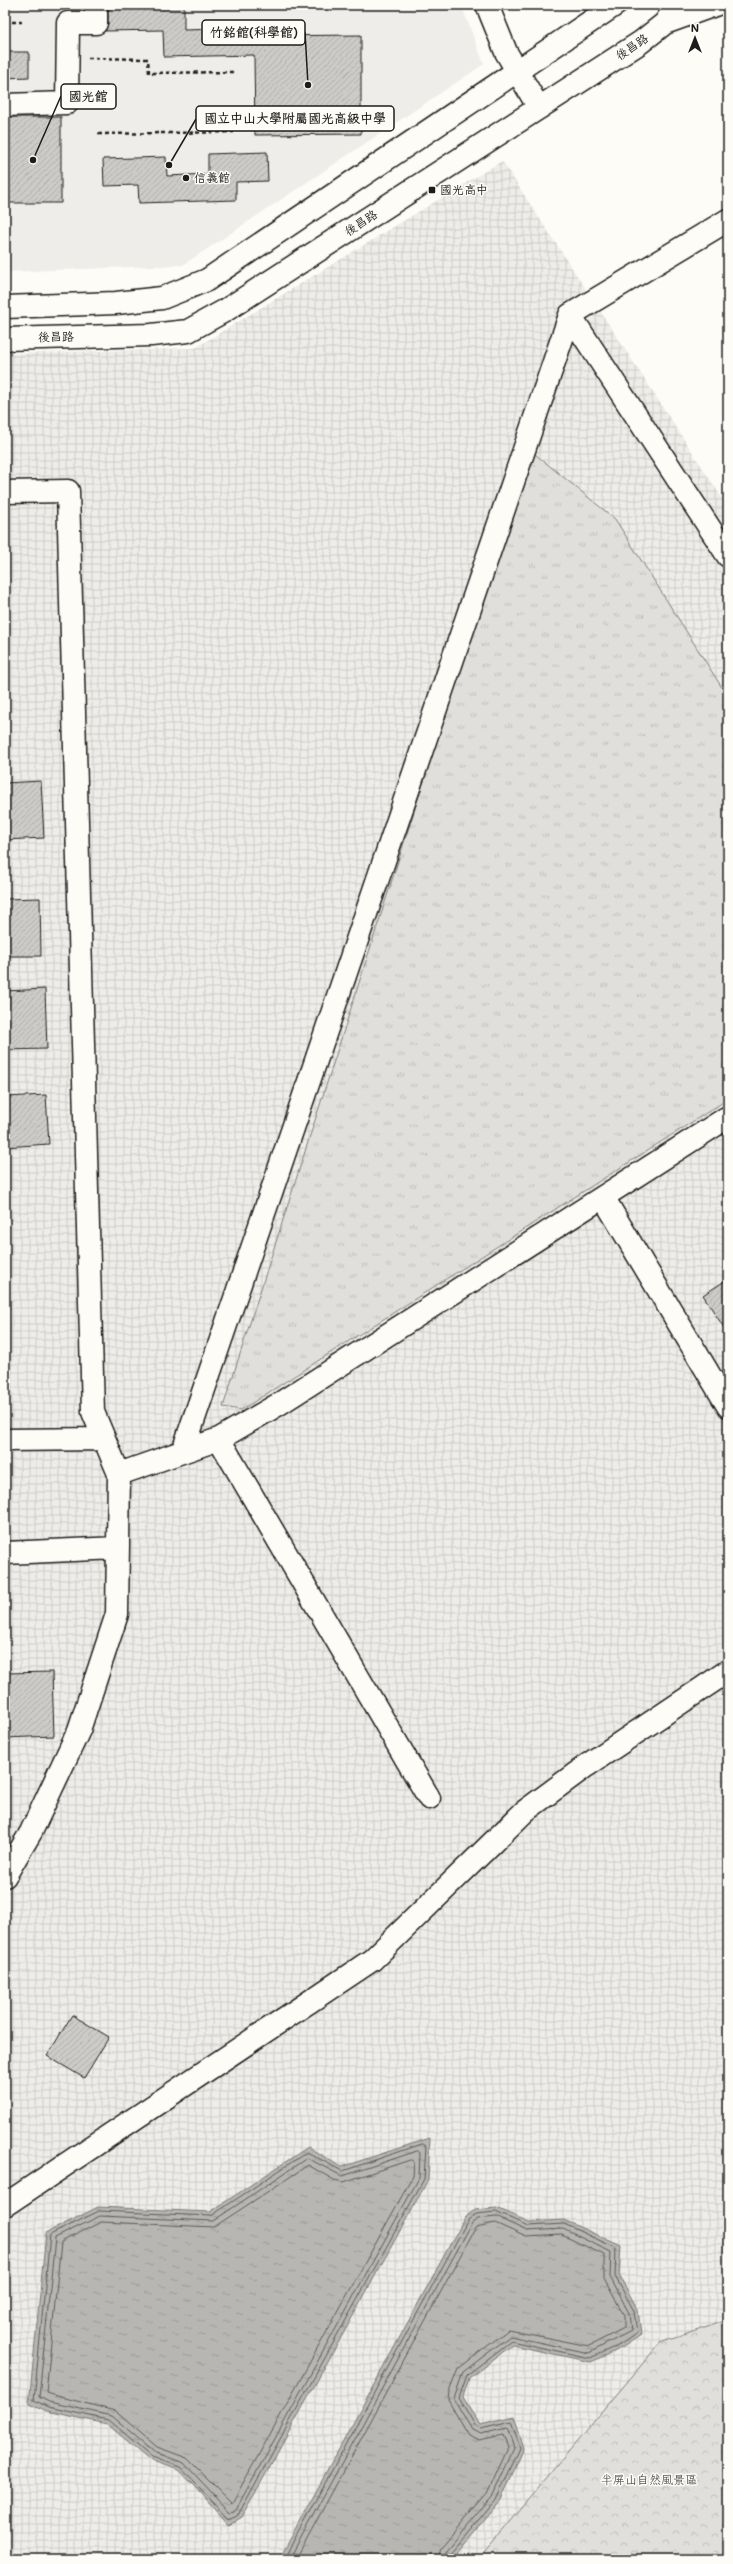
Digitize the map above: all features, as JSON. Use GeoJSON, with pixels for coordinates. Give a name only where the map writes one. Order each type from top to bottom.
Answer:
{"type":"FeatureCollection","features":[{"type":"Feature","properties":{"kind":"street"},"geometry":{"type":"LineString","coordinates":[[5,105],[67,103],[68,22],[96,22],[96,5]]}},
{"type":"Feature","properties":{"kind":"street"},"geometry":{"type":"LineString","coordinates":[[487,5],[506,52],[540,108]]}},
{"type":"Feature","properties":{"kind":"street"},"geometry":{"type":"LineString","coordinates":[[5,307],[116,303],[162,298],[207,280],[615,5]]}},
{"type":"Feature","properties":{"kind":"street","name":"後昌路"},"geometry":{"type":"LineString","coordinates":[[5,339],[151,335],[188,331],[226,310],[641,42],[666,23],[677,5]]}},
{"type":"Feature","properties":{"kind":"street"},"geometry":{"type":"LineString","coordinates":[[666,23],[715,5]]}},
{"type":"Feature","properties":{"kind":"street"},"geometry":{"type":"LineString","coordinates":[[182,1452],[570,315],[728,220]]}},
{"type":"Feature","properties":{"kind":"street"},"geometry":{"type":"LineString","coordinates":[[570,315],[728,556]]}},
{"type":"Feature","properties":{"kind":"street"},"geometry":{"type":"LineString","coordinates":[[5,492],[68,490],[93,1412],[103,1439],[119,1474],[117,1614],[79,1730],[31,1832],[5,1876]]}},
{"type":"Feature","properties":{"kind":"street"},"geometry":{"type":"LineString","coordinates":[[119,1474],[219,1439],[279,1404],[728,1117]]}},
{"type":"Feature","properties":{"kind":"street"},"geometry":{"type":"LineString","coordinates":[[603,1197],[728,1406]]}},
{"type":"Feature","properties":{"kind":"street"},"geometry":{"type":"LineString","coordinates":[[5,1440],[103,1439]]}},
{"type":"Feature","properties":{"kind":"street"},"geometry":{"type":"LineString","coordinates":[[219,1439],[429,1798]]}},
{"type":"Feature","properties":{"kind":"street"},"geometry":{"type":"LineString","coordinates":[[5,1553],[118,1548]]}},
{"type":"Feature","properties":{"kind":"street"},"geometry":{"type":"LineString","coordinates":[[5,2205],[372,1960],[525,1811],[586,1766],[728,1671]]}},
{"type":"Feature","properties":{"kind":"path"},"geometry":{"type":"LineString","coordinates":[[219,5],[334,9]]}},
{"type":"Feature","properties":{"kind":"path"},"geometry":{"type":"LineString","coordinates":[[5,22],[22,22]]}},
{"type":"Feature","properties":{"kind":"path"},"geometry":{"type":"LineString","coordinates":[[88,52],[88,59],[148,59],[149,73],[233,72]]}},
{"type":"Feature","properties":{"kind":"path"},"geometry":{"type":"LineString","coordinates":[[98,134],[234,132]]}},
{"type":"Feature","properties":{"kind":"shaded area"},"geometry":{"type":"Polygon","coordinates":[[[5,5],[461,5],[484,64],[183,265],[5,272],[5,5]]]}},
{"type":"Feature","properties":{"kind":"shaded area"},"geometry":{"type":"Polygon","coordinates":[[[502,161],[728,507],[728,2320],[660,2343],[478,2559],[5,2559],[5,354],[195,348],[502,161]]]}},
{"type":"Feature","properties":{"kind":"green space"},"geometry":{"type":"Polygon","coordinates":[[[530,450],[615,519],[728,697],[728,1099],[241,1410],[223,1407],[530,450]]]}},
{"type":"Feature","properties":{"kind":"green space","name":"半屏山自然風景區"},"geometry":{"type":"Polygon","coordinates":[[[728,2320],[728,2559],[478,2559],[660,2343],[728,2320]]]}},
{"type":"Feature","properties":{"kind":"water"},"geometry":{"type":"Polygon","coordinates":[[[430,2138],[428,2180],[242,2517],[229,2525],[194,2485],[178,2470],[150,2460],[107,2424],[47,2411],[29,2403],[46,2233],[98,2207],[210,2212],[308,2147],[341,2167],[430,2138]]]}},
{"type":"Feature","properties":{"kind":"water"},"geometry":{"type":"Polygon","coordinates":[[[497,2208],[529,2222],[564,2220],[621,2246],[619,2275],[638,2310],[641,2335],[623,2347],[591,2362],[512,2345],[469,2378],[463,2397],[480,2425],[514,2417],[524,2448],[501,2500],[451,2559],[286,2559],[281,2556],[465,2217],[475,2210],[497,2208]]]}},
{"type":"Feature","properties":{"kind":"building"},"geometry":{"type":"Polygon","coordinates":[[[184,5],[184,30],[253,28],[253,36],[361,35],[361,134],[255,135],[254,55],[164,57],[163,30],[105,31],[108,23],[108,7],[184,5]]]}},
{"type":"Feature","properties":{"kind":"building"},"geometry":{"type":"Polygon","coordinates":[[[5,52],[29,52],[29,77],[5,78],[5,52]]]}},
{"type":"Feature","properties":{"kind":"building"},"geometry":{"type":"Polygon","coordinates":[[[5,117],[61,117],[61,203],[5,203],[5,117]]]}},
{"type":"Feature","properties":{"kind":"building","name":"信義館"},"geometry":{"type":"Polygon","coordinates":[[[267,152],[268,181],[236,182],[236,200],[139,203],[138,185],[104,186],[103,159],[166,157],[167,176],[208,174],[208,154],[267,152]]]}},
{"type":"Feature","properties":{"kind":"building"},"geometry":{"type":"Polygon","coordinates":[[[41,781],[44,838],[5,840],[5,783],[41,781]]]}},
{"type":"Feature","properties":{"kind":"building"},"geometry":{"type":"Polygon","coordinates":[[[40,898],[41,956],[5,956],[5,899],[40,898]]]}},
{"type":"Feature","properties":{"kind":"building"},"geometry":{"type":"Polygon","coordinates":[[[45,989],[47,1049],[5,1050],[5,991],[45,989]]]}},
{"type":"Feature","properties":{"kind":"building"},"geometry":{"type":"Polygon","coordinates":[[[46,1095],[49,1144],[5,1147],[5,1097],[46,1095]]]}},
{"type":"Feature","properties":{"kind":"building"},"geometry":{"type":"Polygon","coordinates":[[[728,1279],[728,1334],[703,1295],[728,1279]]]}},
{"type":"Feature","properties":{"kind":"building"},"geometry":{"type":"Polygon","coordinates":[[[52,1672],[54,1736],[5,1738],[5,1673],[52,1672]]]}},
{"type":"Feature","properties":{"kind":"building"},"geometry":{"type":"Polygon","coordinates":[[[72,2015],[109,2037],[84,2078],[47,2056],[72,2015]]]}},
{"type":"Feature","properties":{"kind":"place","name":"竹銘館(科學館)"},"geometry":{"type":"Point","coordinates":[308,85]}},
{"type":"Feature","properties":{"kind":"place","name":"國光館"},"geometry":{"type":"Point","coordinates":[33,160]}},
{"type":"Feature","properties":{"kind":"place","name":"國立中山大學附屬國光高級中學"},"geometry":{"type":"Point","coordinates":[169,165]}},
{"type":"Feature","properties":{"kind":"place","name":"信義館"},"geometry":{"type":"Point","coordinates":[186,178]}},
{"type":"Feature","properties":{"kind":"place","name":"國光高中"},"geometry":{"type":"Point","coordinates":[432,190]}}]}
